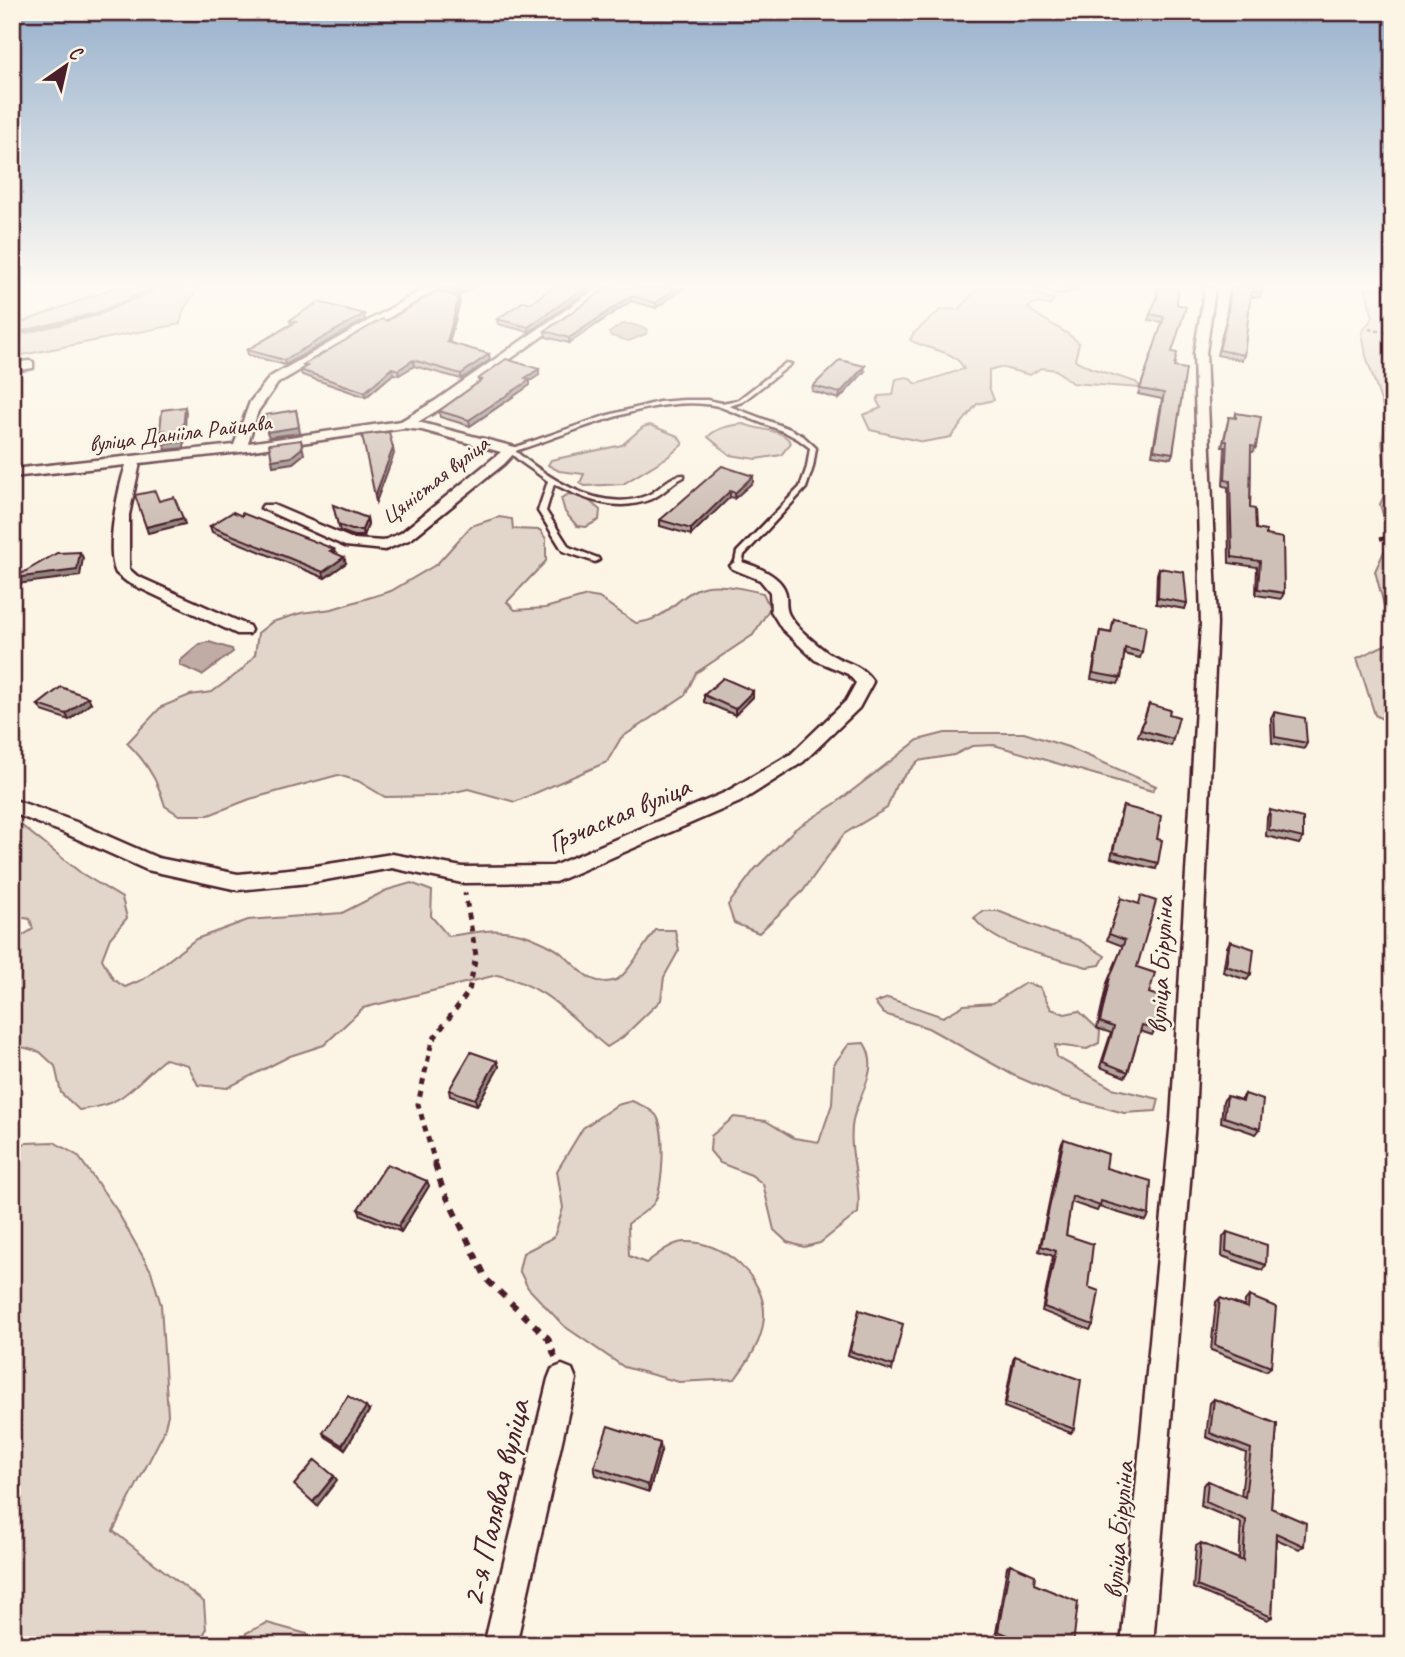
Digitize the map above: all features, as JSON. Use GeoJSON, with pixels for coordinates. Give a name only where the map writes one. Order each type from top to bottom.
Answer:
{"type":"FeatureCollection","features":[{"type":"Feature","properties":{"kind":"street"},"geometry":{"type":"LineString","coordinates":[[240,448],[244,428],[259,394],[274,380],[300,365]]}},
{"type":"Feature","properties":{"kind":"street","name":"вуліца Данііла Райцава"},"geometry":{"type":"LineString","coordinates":[[12,473],[240,448],[404,424],[439,404],[494,365]]}},
{"type":"Feature","properties":{"kind":"street","name":"вуліца Біруліна"},"geometry":{"type":"LineString","coordinates":[[1137,1645],[1183,1121],[1209,624],[1199,365]]}},
{"type":"Feature","properties":{"kind":"street"},"geometry":{"type":"LineString","coordinates":[[404,424],[424,426],[510,450]]}},
{"type":"Feature","properties":{"kind":"street","name":"Цяністая вуліца"},"geometry":{"type":"LineString","coordinates":[[268,508],[349,543],[385,546],[406,536],[510,450]]}},
{"type":"Feature","properties":{"kind":"street"},"geometry":{"type":"LineString","coordinates":[[134,460],[123,492],[121,570],[132,579],[243,630]]}},
{"type":"Feature","properties":{"kind":"street","name":"Грэчаская вуліца"},"geometry":{"type":"LineString","coordinates":[[12,806],[69,827],[154,865],[238,882],[309,875],[392,861],[462,875],[555,874],[733,797],[797,758],[853,704],[865,682],[854,670],[821,656],[788,626],[779,611],[778,591],[765,577],[738,566]]}},
{"type":"Feature","properties":{"kind":"street","name":"2-я Палявая вуліца"},"geometry":{"type":"LineString","coordinates":[[500,1645],[562,1379]]}},
{"type":"Feature","properties":{"kind":"lane"},"geometry":{"type":"LineString","coordinates":[[723,405],[740,401],[787,365]]}},
{"type":"Feature","properties":{"kind":"lane"},"geometry":{"type":"LineString","coordinates":[[510,450],[662,404],[696,401],[723,405],[801,435],[813,449],[803,488],[740,554],[738,566]]}},
{"type":"Feature","properties":{"kind":"lane"},"geometry":{"type":"LineString","coordinates":[[510,450],[552,480],[583,496],[621,502],[650,497],[671,479],[682,476]]}},
{"type":"Feature","properties":{"kind":"lane"},"geometry":{"type":"LineString","coordinates":[[552,480],[542,511],[566,549],[595,560]]}},
{"type":"Feature","properties":{"kind":"path"},"geometry":{"type":"LineString","coordinates":[[1380,539],[1393,536]]}},
{"type":"Feature","properties":{"kind":"path"},"geometry":{"type":"LineString","coordinates":[[462,875],[476,956],[469,990],[432,1041],[418,1104],[442,1187],[487,1280],[548,1338],[562,1379]]}},
{"type":"Feature","properties":{"kind":"shaded area"},"geometry":{"type":"Polygon","coordinates":[[[962,365],[1086,365],[1136,382],[1141,388],[1072,383],[1056,370],[1041,368],[1030,375],[1000,367],[989,370],[989,387],[994,400],[977,404],[951,437],[923,442],[870,430],[863,415],[881,408],[877,401],[879,396],[893,395],[896,379],[907,377],[917,384],[964,369],[962,365]]]}},
{"type":"Feature","properties":{"kind":"shaded area"},"geometry":{"type":"Polygon","coordinates":[[[1369,365],[1393,365],[1393,639],[1375,571],[1390,539],[1380,504],[1388,488],[1382,443],[1386,416],[1369,365]]]}},
{"type":"Feature","properties":{"kind":"shaded area"},"geometry":{"type":"Polygon","coordinates":[[[744,424],[776,432],[791,443],[781,455],[756,459],[730,455],[708,437],[720,429],[744,424]]]}},
{"type":"Feature","properties":{"kind":"shaded area"},"geometry":{"type":"Polygon","coordinates":[[[650,425],[678,436],[683,444],[669,456],[623,484],[585,486],[580,483],[584,474],[559,471],[548,465],[551,460],[622,445],[643,427],[650,425]]]}},
{"type":"Feature","properties":{"kind":"shaded area"},"geometry":{"type":"Polygon","coordinates":[[[569,494],[586,498],[600,510],[599,520],[586,527],[577,526],[565,512],[561,498],[569,494]]]}},
{"type":"Feature","properties":{"kind":"shaded area"},"geometry":{"type":"Polygon","coordinates":[[[499,517],[512,519],[513,529],[540,530],[546,539],[546,561],[507,602],[515,610],[545,608],[587,596],[599,598],[636,623],[663,614],[697,589],[713,586],[730,586],[763,593],[770,608],[753,635],[696,673],[685,695],[621,738],[607,762],[515,802],[468,789],[437,796],[385,797],[358,781],[338,775],[250,799],[209,815],[179,815],[165,806],[150,772],[127,743],[161,707],[190,695],[212,692],[242,670],[255,655],[258,633],[272,622],[301,613],[332,609],[391,591],[437,564],[471,526],[499,517]]]}},
{"type":"Feature","properties":{"kind":"shaded area"},"geometry":{"type":"Polygon","coordinates":[[[1393,641],[1393,752],[1388,722],[1375,715],[1357,658],[1393,641]]]}},
{"type":"Feature","properties":{"kind":"shaded area"},"geometry":{"type":"Polygon","coordinates":[[[209,642],[232,649],[233,652],[202,675],[180,665],[180,661],[200,644],[209,642]]]}},
{"type":"Feature","properties":{"kind":"shaded area"},"geometry":{"type":"Polygon","coordinates":[[[945,733],[1024,733],[1068,747],[1156,786],[1152,791],[994,745],[972,746],[954,755],[918,761],[896,785],[887,808],[844,834],[803,891],[759,933],[734,923],[728,905],[755,869],[795,829],[836,803],[918,740],[945,733]]]}},
{"type":"Feature","properties":{"kind":"shaded area"},"geometry":{"type":"Polygon","coordinates":[[[12,823],[22,826],[81,873],[122,898],[127,918],[110,938],[102,959],[113,979],[125,987],[144,979],[196,939],[248,920],[342,913],[387,890],[411,883],[432,891],[431,916],[448,936],[497,931],[528,936],[554,948],[586,975],[599,982],[620,977],[656,930],[675,930],[679,950],[664,977],[661,1000],[623,1037],[607,1047],[544,994],[515,980],[497,975],[363,1008],[324,1045],[290,1056],[227,1088],[198,1085],[188,1065],[165,1059],[119,1099],[79,1110],[61,1093],[55,1066],[40,1052],[22,1047],[12,1053],[12,942],[33,929],[30,919],[12,916],[12,823]]]}},
{"type":"Feature","properties":{"kind":"shaded area"},"geometry":{"type":"Polygon","coordinates":[[[983,911],[998,911],[1053,933],[1079,940],[1105,956],[1100,965],[1087,967],[1026,950],[984,929],[974,918],[983,911]]]}},
{"type":"Feature","properties":{"kind":"shaded area"},"geometry":{"type":"Polygon","coordinates":[[[1025,983],[1040,987],[1051,1009],[1065,1014],[1079,1011],[1100,1031],[1099,1043],[1087,1049],[1055,1045],[1057,1057],[1112,1088],[1159,1099],[1156,1111],[1124,1113],[1059,1095],[1013,1075],[928,1028],[884,1014],[875,1003],[888,998],[943,1017],[964,1005],[993,1003],[1025,983]]]}},
{"type":"Feature","properties":{"kind":"shaded area"},"geometry":{"type":"Polygon","coordinates":[[[864,1043],[869,1053],[870,1072],[853,1120],[852,1132],[858,1213],[820,1243],[804,1247],[787,1242],[774,1230],[763,1184],[751,1175],[720,1163],[710,1151],[711,1136],[734,1117],[766,1121],[794,1138],[819,1142],[832,1104],[834,1064],[849,1044],[864,1043]]]}},
{"type":"Feature","properties":{"kind":"shaded area"},"geometry":{"type":"Polygon","coordinates":[[[632,1101],[656,1115],[661,1132],[663,1159],[660,1185],[654,1203],[628,1224],[629,1256],[646,1263],[674,1245],[684,1242],[698,1243],[727,1254],[750,1275],[763,1302],[763,1325],[754,1350],[735,1379],[679,1382],[624,1367],[564,1326],[528,1288],[519,1270],[523,1253],[554,1237],[563,1208],[557,1171],[583,1128],[617,1105],[632,1101]]]}},
{"type":"Feature","properties":{"kind":"shaded area"},"geometry":{"type":"Polygon","coordinates":[[[54,1142],[78,1156],[116,1209],[151,1271],[161,1305],[168,1415],[163,1434],[113,1531],[204,1602],[206,1630],[198,1645],[12,1645],[12,1149],[26,1143],[54,1142]]]}},
{"type":"Feature","properties":{"kind":"shaded area"},"geometry":{"type":"Polygon","coordinates":[[[267,1623],[307,1634],[319,1645],[244,1645],[246,1633],[267,1623]]]}},
{"type":"Feature","properties":{"kind":"building"},"geometry":{"type":"Polygon","coordinates":[[[304,365],[405,365],[398,370],[392,368],[365,392],[300,370],[307,366],[304,365]]]}},
{"type":"Feature","properties":{"kind":"building"},"geometry":{"type":"Polygon","coordinates":[[[431,365],[473,365],[461,374],[431,365]]]}},
{"type":"Feature","properties":{"kind":"building"},"geometry":{"type":"Polygon","coordinates":[[[497,365],[527,365],[539,369],[525,378],[530,380],[469,420],[439,411],[482,380],[478,379],[497,365]]]}},
{"type":"Feature","properties":{"kind":"building"},"geometry":{"type":"Polygon","coordinates":[[[834,365],[865,366],[840,393],[813,386],[834,365]]]}},
{"type":"Feature","properties":{"kind":"building"},"geometry":{"type":"Polygon","coordinates":[[[1148,365],[1174,365],[1186,369],[1173,453],[1154,450],[1164,393],[1140,389],[1148,365]]]}},
{"type":"Feature","properties":{"kind":"building"},"geometry":{"type":"Polygon","coordinates":[[[185,407],[182,442],[164,444],[165,430],[160,431],[162,410],[185,407]]]}},
{"type":"Feature","properties":{"kind":"building"},"geometry":{"type":"Polygon","coordinates":[[[296,410],[299,427],[267,432],[265,415],[296,410]]]}},
{"type":"Feature","properties":{"kind":"building"},"geometry":{"type":"Polygon","coordinates":[[[1236,413],[1261,417],[1256,447],[1251,446],[1250,508],[1255,509],[1256,529],[1266,531],[1266,535],[1283,538],[1284,593],[1258,589],[1260,561],[1232,557],[1230,481],[1225,480],[1227,441],[1224,441],[1229,417],[1236,418],[1236,413]]]}},
{"type":"Feature","properties":{"kind":"building"},"geometry":{"type":"Polygon","coordinates":[[[389,432],[393,448],[375,496],[362,435],[389,432]]]}},
{"type":"Feature","properties":{"kind":"building"},"geometry":{"type":"Polygon","coordinates":[[[301,440],[302,448],[291,457],[272,460],[269,444],[301,440]]]}},
{"type":"Feature","properties":{"kind":"building"},"geometry":{"type":"Polygon","coordinates":[[[722,466],[753,476],[735,493],[730,491],[691,529],[660,520],[722,466]]]}},
{"type":"Feature","properties":{"kind":"building"},"geometry":{"type":"Polygon","coordinates":[[[155,491],[159,501],[174,497],[183,518],[146,527],[135,495],[155,491]]]}},
{"type":"Feature","properties":{"kind":"building"},"geometry":{"type":"Polygon","coordinates":[[[333,505],[367,518],[362,530],[338,525],[333,505]]]}},
{"type":"Feature","properties":{"kind":"building"},"geometry":{"type":"Polygon","coordinates":[[[233,512],[242,516],[242,513],[334,549],[330,551],[344,557],[323,572],[210,526],[233,512]]]}},
{"type":"Feature","properties":{"kind":"building"},"geometry":{"type":"Polygon","coordinates":[[[80,552],[77,570],[14,578],[57,553],[80,552]]]}},
{"type":"Feature","properties":{"kind":"building"},"geometry":{"type":"Polygon","coordinates":[[[1159,568],[1184,572],[1187,603],[1158,598],[1159,568]]]}},
{"type":"Feature","properties":{"kind":"building"},"geometry":{"type":"Polygon","coordinates":[[[1114,619],[1146,626],[1142,652],[1125,648],[1121,678],[1093,673],[1100,631],[1111,633],[1114,619]]]}},
{"type":"Feature","properties":{"kind":"building"},"geometry":{"type":"Polygon","coordinates":[[[723,678],[753,691],[735,709],[704,695],[723,678]]]}},
{"type":"Feature","properties":{"kind":"building"},"geometry":{"type":"Polygon","coordinates":[[[61,687],[88,697],[66,714],[38,705],[61,687]]]}},
{"type":"Feature","properties":{"kind":"building"},"geometry":{"type":"Polygon","coordinates":[[[1149,704],[1170,710],[1169,714],[1179,717],[1173,739],[1141,730],[1149,704]]]}},
{"type":"Feature","properties":{"kind":"building"},"geometry":{"type":"Polygon","coordinates":[[[1274,712],[1305,718],[1307,743],[1275,737],[1274,712]]]}},
{"type":"Feature","properties":{"kind":"building"},"geometry":{"type":"Polygon","coordinates":[[[1123,806],[1161,816],[1157,839],[1162,840],[1158,863],[1113,852],[1123,806]]]}},
{"type":"Feature","properties":{"kind":"building"},"geometry":{"type":"Polygon","coordinates":[[[1270,810],[1303,818],[1303,838],[1269,830],[1270,810]]]}},
{"type":"Feature","properties":{"kind":"building"},"geometry":{"type":"Polygon","coordinates":[[[1141,896],[1156,901],[1137,967],[1155,973],[1149,993],[1161,997],[1155,1029],[1142,1025],[1128,1072],[1103,1062],[1114,1027],[1100,1022],[1110,977],[1125,940],[1109,934],[1121,898],[1139,904],[1141,896]]]}},
{"type":"Feature","properties":{"kind":"building"},"geometry":{"type":"Polygon","coordinates":[[[1230,941],[1254,949],[1251,974],[1226,966],[1230,941]]]}},
{"type":"Feature","properties":{"kind":"building"},"geometry":{"type":"Polygon","coordinates":[[[471,1052],[497,1061],[475,1099],[449,1090],[471,1052]]]}},
{"type":"Feature","properties":{"kind":"building"},"geometry":{"type":"Polygon","coordinates":[[[1245,1094],[1263,1100],[1260,1129],[1224,1117],[1227,1096],[1243,1101],[1245,1094]]]}},
{"type":"Feature","properties":{"kind":"building"},"geometry":{"type":"Polygon","coordinates":[[[1064,1139],[1108,1154],[1106,1168],[1151,1181],[1149,1215],[1101,1201],[1100,1206],[1072,1196],[1066,1235],[1093,1244],[1088,1287],[1099,1291],[1093,1325],[1044,1307],[1056,1251],[1041,1246],[1064,1139]]]}},
{"type":"Feature","properties":{"kind":"building"},"geometry":{"type":"Polygon","coordinates":[[[387,1164],[427,1181],[398,1226],[358,1209],[387,1164]]]}},
{"type":"Feature","properties":{"kind":"building"},"geometry":{"type":"Polygon","coordinates":[[[1227,1232],[1267,1245],[1266,1265],[1226,1251],[1227,1232]]]}},
{"type":"Feature","properties":{"kind":"building"},"geometry":{"type":"Polygon","coordinates":[[[1249,1296],[1276,1307],[1271,1367],[1215,1345],[1220,1298],[1248,1308],[1249,1296]]]}},
{"type":"Feature","properties":{"kind":"building"},"geometry":{"type":"Polygon","coordinates":[[[859,1310],[903,1324],[893,1366],[850,1351],[859,1310]]]}},
{"type":"Feature","properties":{"kind":"building"},"geometry":{"type":"Polygon","coordinates":[[[1015,1356],[1081,1380],[1074,1429],[1006,1403],[1015,1356]]]}},
{"type":"Feature","properties":{"kind":"building"},"geometry":{"type":"Polygon","coordinates":[[[348,1396],[366,1407],[342,1445],[323,1433],[348,1396]]]}},
{"type":"Feature","properties":{"kind":"building"},"geometry":{"type":"Polygon","coordinates":[[[1214,1399],[1277,1424],[1271,1508],[1306,1523],[1304,1546],[1276,1533],[1272,1617],[1197,1586],[1201,1543],[1243,1561],[1246,1520],[1206,1502],[1208,1481],[1245,1497],[1251,1449],[1210,1433],[1214,1399]]]}},
{"type":"Feature","properties":{"kind":"building"},"geometry":{"type":"Polygon","coordinates":[[[608,1426],[660,1443],[648,1485],[594,1467],[608,1426]]]}},
{"type":"Feature","properties":{"kind":"building"},"geometry":{"type":"Polygon","coordinates":[[[315,1460],[334,1476],[313,1502],[294,1485],[315,1460]]]}},
{"type":"Feature","properties":{"kind":"building"},"geometry":{"type":"Polygon","coordinates":[[[1010,1564],[1035,1575],[1034,1584],[1078,1602],[1073,1645],[1031,1645],[998,1631],[1010,1564]]]}}]}
